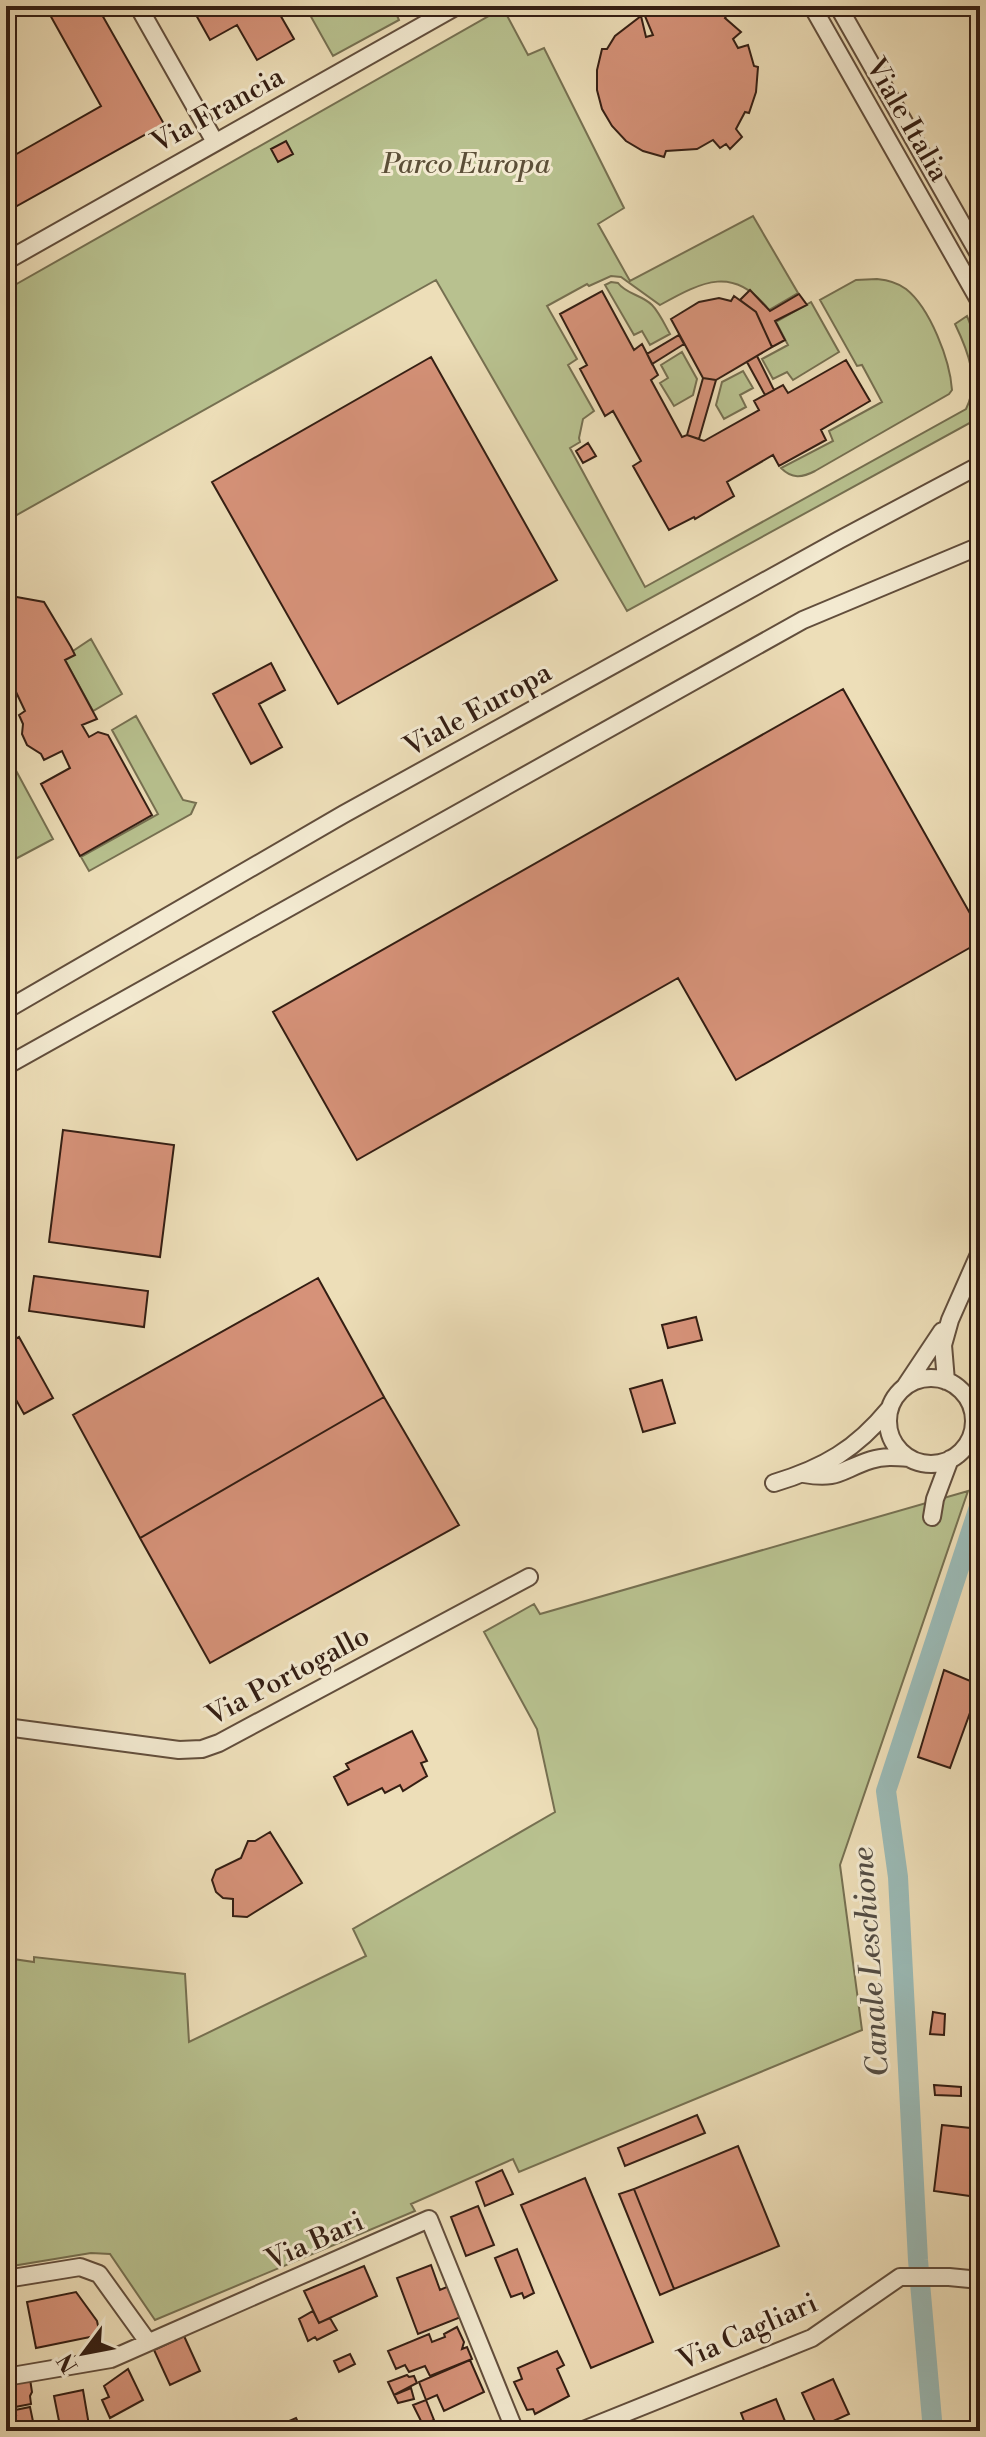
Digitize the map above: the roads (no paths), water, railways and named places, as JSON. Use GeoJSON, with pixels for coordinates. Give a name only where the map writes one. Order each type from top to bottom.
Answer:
{"type":"FeatureCollection","features":[{"type":"Feature","properties":{"kind":"street"},"geometry":{"type":"LineString","coordinates":[[138,6],[215,142]]}},
{"type":"Feature","properties":{"kind":"street","name":"Via Francia"},"geometry":{"type":"LineString","coordinates":[[6,261],[457,6]]}},
{"type":"Feature","properties":{"kind":"street","name":"Viale Italia"},"geometry":{"type":"LineString","coordinates":[[812,6],[980,302]]}},
{"type":"Feature","properties":{"kind":"street","name":"Viale Italia"},"geometry":{"type":"LineString","coordinates":[[838,6],[980,256]]}},
{"type":"Feature","properties":{"kind":"street","name":"Viale Europa"},"geometry":{"type":"LineString","coordinates":[[6,1010],[344,814],[980,465]]}},
{"type":"Feature","properties":{"kind":"street"},"geometry":{"type":"LineString","coordinates":[[6,1066],[803,620],[980,546]]}},
{"type":"Feature","properties":{"kind":"street"},"geometry":{"type":"LineString","coordinates":[[946,1381],[943,1345],[950,1320],[980,1252]]}},
{"type":"Feature","properties":{"kind":"street"},"geometry":{"type":"LineString","coordinates":[[774,1483],[804,1474],[842,1454],[867,1436],[890,1408],[950,1320]]}},
{"type":"Feature","properties":{"kind":"street"},"geometry":{"type":"LineString","coordinates":[[804,1474],[825,1477],[843,1474],[882,1457],[936,1463],[950,1459],[975,1438],[974,1402],[958,1388],[932,1378],[919,1379],[906,1385]]}},
{"type":"Feature","properties":{"kind":"street"},"geometry":{"type":"LineString","coordinates":[[890,1408],[888,1422],[891,1436],[898,1448],[915,1460],[933,1508],[950,1459]]}},
{"type":"Feature","properties":{"kind":"street","name":"Via Portogallo"},"geometry":{"type":"LineString","coordinates":[[6,1727],[179,1750],[202,1749],[529,1577]]}},
{"type":"Feature","properties":{"kind":"street","name":"Via Bari"},"geometry":{"type":"LineString","coordinates":[[6,2377],[111,2359],[429,2219],[515,2431]]}},
{"type":"Feature","properties":{"kind":"street"},"geometry":{"type":"LineString","coordinates":[[6,2279],[80,2267],[91,2270],[99,2274],[148,2342]]}},
{"type":"Feature","properties":{"kind":"street","name":"Via Cagliari"},"geometry":{"type":"LineString","coordinates":[[581,2431],[812,2338],[900,2277],[980,2280]]}},
{"type":"Feature","properties":{"kind":"waterway","name":"Canale Leschione"},"geometry":{"type":"LineString","coordinates":[[933,2431],[918,2260],[898,1877],[886,1791],[980,1504]]}},
{"type":"Feature","properties":{"kind":"park label","name":"Parco Europa"},"geometry":{"type":"Point","coordinates":[466,164]}}]}
